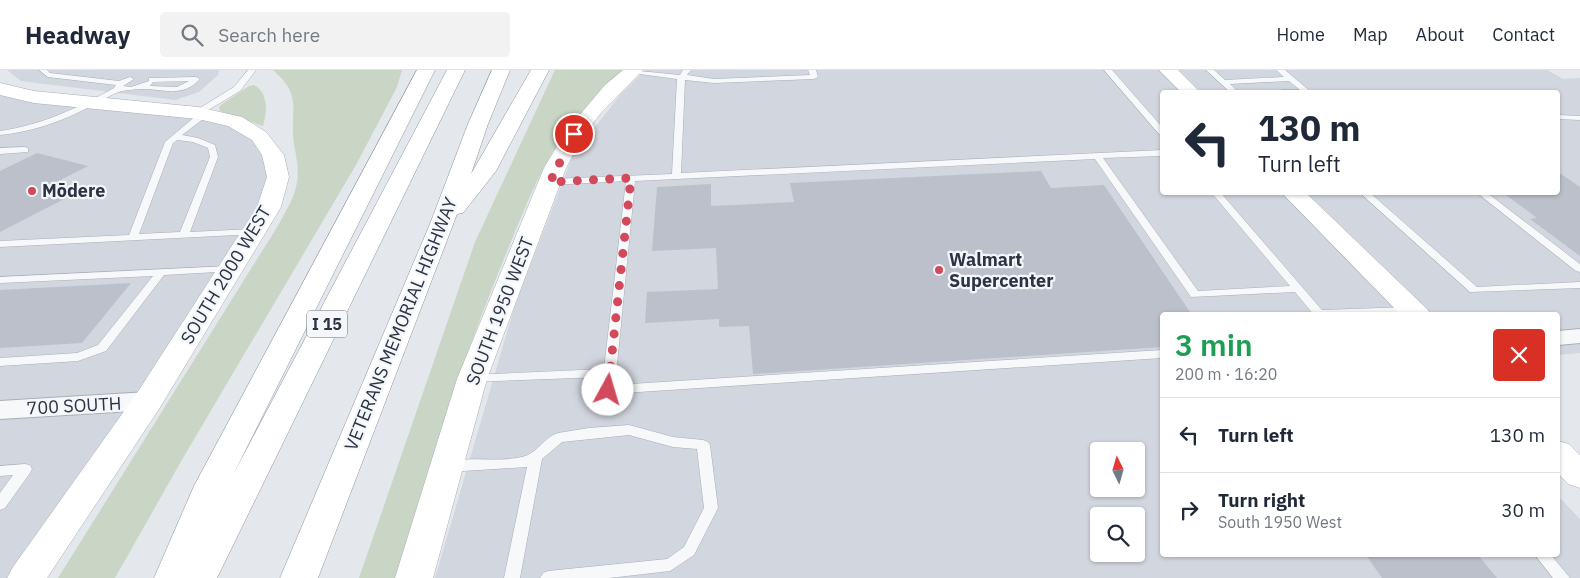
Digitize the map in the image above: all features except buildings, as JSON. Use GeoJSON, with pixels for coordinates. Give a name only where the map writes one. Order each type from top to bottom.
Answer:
{"type":"FeatureCollection","features":[{"type":"Feature","properties":{"kind":"main road"},"geometry":{"type":"LineString","coordinates":[[173,578],[211,486],[426,70]]}},
{"type":"Feature","properties":{"kind":"main road","name":"I 15"},"geometry":{"type":"LineString","coordinates":[[198,578],[456,70]]}},
{"type":"Feature","properties":{"kind":"main road","name":"VETERANS MEMORIAL HIGHWAY"},"geometry":{"type":"LineString","coordinates":[[299,578],[442,224],[478,124],[501,70]]}},
{"type":"Feature","properties":{"kind":"main road"},"geometry":{"type":"LineString","coordinates":[[442,224],[485,171],[540,70]]}},
{"type":"Feature","properties":{"kind":"main road"},"geometry":{"type":"LineString","coordinates":[[1168,70],[1188,90]]}},
{"type":"Feature","properties":{"kind":"main road","name":"SOUTH 1950 WEST"},"geometry":{"type":"LineString","coordinates":[[414,578],[472,379],[550,182],[574,134],[612,89],[633,71]]}},
{"type":"Feature","properties":{"kind":"main road","name":"SOUTH 2000 WEST"},"geometry":{"type":"LineString","coordinates":[[0,89],[34,97],[201,114],[235,121],[259,136],[273,155],[278,177],[269,207],[148,401],[26,578]]}},
{"type":"Feature","properties":{"kind":"main road"},"geometry":{"type":"LineString","coordinates":[[1295,195],[1413,312]]}},
{"type":"Feature","properties":{"kind":"main road"},"geometry":{"type":"LineString","coordinates":[[1560,455],[1580,475]]}},
{"type":"Feature","properties":{"kind":"street"},"geometry":{"type":"LineString","coordinates":[[1560,338],[1580,336]]}},
{"type":"Feature","properties":{"kind":"street","name":"700 SOUTH"},"geometry":{"type":"LineString","coordinates":[[0,410],[148,401]]}},
{"type":"Feature","properties":{"kind":"lane"},"geometry":{"type":"LineString","coordinates":[[43,70],[48,75],[120,86],[127,90],[143,87],[180,90],[189,86],[196,79],[151,79],[143,87]]}},
{"type":"Feature","properties":{"kind":"lane"},"geometry":{"type":"LineString","coordinates":[[133,238],[169,142],[201,114],[237,89],[252,70]]}},
{"type":"Feature","properties":{"kind":"lane"},"geometry":{"type":"LineString","coordinates":[[676,176],[682,78],[687,70]]}},
{"type":"Feature","properties":{"kind":"lane"},"geometry":{"type":"LineString","coordinates":[[633,71],[682,78],[791,74],[814,77],[812,70]]}},
{"type":"Feature","properties":{"kind":"lane"},"geometry":{"type":"LineString","coordinates":[[1108,70],[1160,130]]}},
{"type":"Feature","properties":{"kind":"lane"},"geometry":{"type":"LineString","coordinates":[[1210,70],[1232,90]]}},
{"type":"Feature","properties":{"kind":"lane"},"geometry":{"type":"LineString","coordinates":[[1280,70],[1305,90]]}},
{"type":"Feature","properties":{"kind":"lane"},"geometry":{"type":"LineString","coordinates":[[0,133],[27,129],[62,118],[93,103],[130,79]]}},
{"type":"Feature","properties":{"kind":"lane"},"geometry":{"type":"LineString","coordinates":[[1223,82],[1292,79]]}},
{"type":"Feature","properties":{"kind":"lane"},"geometry":{"type":"LineString","coordinates":[[1560,118],[1580,118]]}},
{"type":"Feature","properties":{"kind":"lane"},"geometry":{"type":"LineString","coordinates":[[176,137],[194,140],[212,147],[214,157],[184,235]]}},
{"type":"Feature","properties":{"kind":"lane"},"geometry":{"type":"LineString","coordinates":[[0,150],[25,150]]}},
{"type":"Feature","properties":{"kind":"lane"},"geometry":{"type":"LineString","coordinates":[[550,182],[1160,153]]}},
{"type":"Feature","properties":{"kind":"lane"},"geometry":{"type":"LineString","coordinates":[[1097,156],[1195,295],[1296,289]]}},
{"type":"Feature","properties":{"kind":"lane"},"geometry":{"type":"LineString","coordinates":[[631,178],[608,390],[1160,354]]}},
{"type":"Feature","properties":{"kind":"lane"},"geometry":{"type":"LineString","coordinates":[[1218,195],[1317,312]]}},
{"type":"Feature","properties":{"kind":"lane"},"geometry":{"type":"LineString","coordinates":[[1366,195],[1474,290],[1580,285]]}},
{"type":"Feature","properties":{"kind":"lane"},"geometry":{"type":"LineString","coordinates":[[1484,195],[1580,269]]}},
{"type":"Feature","properties":{"kind":"lane"},"geometry":{"type":"LineString","coordinates":[[0,244],[253,232]]}},
{"type":"Feature","properties":{"kind":"lane"},"geometry":{"type":"LineString","coordinates":[[0,280],[230,269]]}},
{"type":"Feature","properties":{"kind":"lane"},"geometry":{"type":"LineString","coordinates":[[0,362],[78,358],[102,348],[161,272]]}},
{"type":"Feature","properties":{"kind":"lane"},"geometry":{"type":"LineString","coordinates":[[472,379],[610,373]]}},
{"type":"Feature","properties":{"kind":"lane"},"geometry":{"type":"LineString","coordinates":[[447,467],[526,462],[558,438],[589,433],[629,430],[673,442],[703,446],[711,508],[689,551],[670,565],[548,578]]}},
{"type":"Feature","properties":{"kind":"lane"},"geometry":{"type":"LineString","coordinates":[[512,578],[536,456]]}},
{"type":"Feature","properties":{"kind":"lane"},"geometry":{"type":"LineString","coordinates":[[0,471],[25,469],[0,504]]}},
{"type":"Feature","properties":{"kind":"lane"},"geometry":{"type":"LineString","coordinates":[[1544,557],[1562,578]]}},
{"type":"Feature","properties":{"kind":"shaded area"},"geometry":{"type":"Polygon","coordinates":[[[7,70],[219,70],[218,75],[199,92],[175,100],[21,81],[7,70]]]}},
{"type":"Feature","properties":{"kind":"shaded area"},"geometry":{"type":"Polygon","coordinates":[[[645,70],[1547,70],[1563,79],[1580,78],[1580,353],[1560,355],[1560,312],[1160,312],[1160,557],[1560,557],[1560,498],[1580,519],[1580,578],[435,578],[515,305],[573,155],[621,94],[645,70]]]}},
{"type":"Feature","properties":{"kind":"shaded area"},"geometry":{"type":"Polygon","coordinates":[[[0,89],[198,113],[259,136],[278,177],[23,578],[0,578],[0,89]]]}},
{"type":"Feature","properties":{"kind":"green space"},"geometry":{"type":"Polygon","coordinates":[[[273,70],[402,70],[397,87],[356,165],[183,458],[115,578],[58,578],[279,224],[292,198],[298,176],[293,135],[293,100],[282,78],[273,70]]]}},
{"type":"Feature","properties":{"kind":"green space"},"geometry":{"type":"Polygon","coordinates":[[[555,70],[624,70],[565,134],[533,190],[492,289],[461,371],[395,578],[359,578],[475,242],[555,70]]]}},
{"type":"Feature","properties":{"kind":"green space"},"geometry":{"type":"Polygon","coordinates":[[[254,85],[262,93],[266,104],[263,126],[220,111],[219,107],[222,104],[249,86],[254,85]]]}},
{"type":"Feature","properties":{"kind":"place","name":"Mōdere"},"geometry":{"type":"Point","coordinates":[32,191]}},
{"type":"Feature","properties":{"kind":"place","name":"Walmart Supercenter"},"geometry":{"type":"Point","coordinates":[939,270]}},
{"type":"Feature","properties":{"kind":"route"},"geometry":{"type":"LineString","coordinates":[[574,134],[555,168],[550,182],[631,178],[608,390]]}}]}
